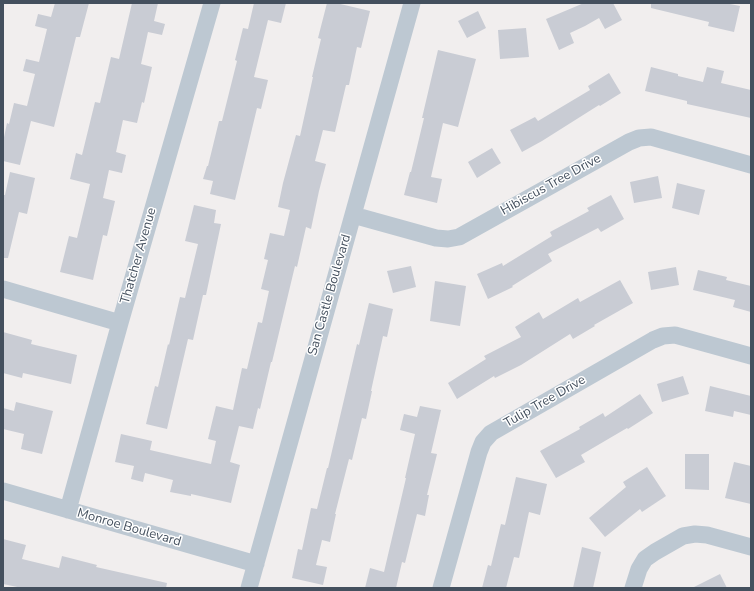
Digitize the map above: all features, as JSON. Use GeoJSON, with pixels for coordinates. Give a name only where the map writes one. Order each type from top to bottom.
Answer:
{"type":"FeatureCollection","features":[{"type":"Feature","properties":{"kind":"street","name":"Thatcher Avenue"},"geometry":{"type":"LineString","coordinates":[[68,510],[120,322],[212,3]]}},
{"type":"Feature","properties":{"kind":"street","name":"San Castle Boulevard"},"geometry":{"type":"LineString","coordinates":[[249,588],[412,3]]}},
{"type":"Feature","properties":{"kind":"street","name":"Hibiscus Tree Drive"},"geometry":{"type":"LineString","coordinates":[[353,215],[436,238],[448,239],[459,237],[628,142],[639,138],[651,137],[751,164]]}},
{"type":"Feature","properties":{"kind":"street"},"geometry":{"type":"LineString","coordinates":[[3,289],[120,322]]}},
{"type":"Feature","properties":{"kind":"street","name":"Tulip Tree Drive"},"geometry":{"type":"LineString","coordinates":[[441,588],[479,452],[483,442],[491,433],[653,340],[663,336],[675,335],[751,356]]}},
{"type":"Feature","properties":{"kind":"street","name":"Monroe Boulevard"},"geometry":{"type":"LineString","coordinates":[[3,491],[256,564]]}},
{"type":"Feature","properties":{"kind":"street"},"geometry":{"type":"LineString","coordinates":[[633,588],[639,569],[645,559],[654,552],[683,536],[695,534],[707,535],[751,547]]}},
{"type":"Feature","properties":{"kind":"building"},"geometry":{"type":"Polygon","coordinates":[[[55,3],[89,3],[80,37],[76,37],[54,127],[31,121],[20,165],[3,161],[3,142],[7,123],[9,124],[14,103],[27,106],[35,74],[23,71],[26,59],[39,62],[47,29],[35,26],[38,14],[51,17],[55,3]]]}},
{"type":"Feature","properties":{"kind":"building"},"geometry":{"type":"Polygon","coordinates":[[[132,3],[158,3],[154,21],[165,24],[162,35],[148,32],[141,64],[152,67],[144,103],[142,102],[137,123],[123,120],[116,152],[126,155],[122,173],[109,170],[103,198],[115,201],[107,236],[103,235],[93,280],[60,272],[69,236],[77,238],[90,184],[70,179],[76,153],[82,155],[95,102],[100,103],[111,57],[119,59],[132,3]]]}},
{"type":"Feature","properties":{"kind":"building"},"geometry":{"type":"Polygon","coordinates":[[[254,3],[286,3],[281,23],[268,20],[254,77],[268,80],[261,109],[257,108],[235,200],[210,194],[213,181],[203,179],[208,166],[219,121],[222,121],[237,61],[235,60],[243,28],[248,29],[254,3]]]}},
{"type":"Feature","properties":{"kind":"building"},"geometry":{"type":"Polygon","coordinates":[[[327,3],[336,3],[370,11],[361,48],[357,47],[349,85],[346,85],[335,132],[323,130],[315,161],[326,164],[311,229],[306,227],[297,267],[295,266],[260,409],[258,408],[253,429],[239,426],[230,462],[240,465],[231,503],[191,494],[191,496],[170,492],[173,480],[145,473],[143,482],[131,479],[134,466],[115,462],[121,434],[152,441],[150,450],[211,464],[216,441],[208,439],[216,406],[233,410],[242,368],[247,369],[258,322],[262,323],[269,291],[261,289],[268,260],[264,259],[270,233],[284,236],[290,210],[278,207],[296,135],[300,136],[321,39],[318,38],[327,3]]]}},
{"type":"Feature","properties":{"kind":"building"},"geometry":{"type":"Polygon","coordinates":[[[584,3],[613,3],[622,20],[605,29],[599,18],[570,33],[574,43],[559,50],[546,19],[584,3]]]}},
{"type":"Feature","properties":{"kind":"building"},"geometry":{"type":"Polygon","coordinates":[[[651,3],[725,3],[740,6],[734,32],[708,26],[709,22],[651,8],[651,3]]]}},
{"type":"Feature","properties":{"kind":"building"},"geometry":{"type":"Polygon","coordinates":[[[478,11],[486,28],[467,38],[458,21],[478,11]]]}},
{"type":"Feature","properties":{"kind":"building"},"geometry":{"type":"Polygon","coordinates":[[[526,28],[529,57],[500,59],[498,30],[526,28]]]}},
{"type":"Feature","properties":{"kind":"building"},"geometry":{"type":"Polygon","coordinates":[[[438,50],[476,59],[458,127],[443,123],[431,177],[442,179],[437,203],[404,195],[424,118],[422,118],[438,50]]]}},
{"type":"Feature","properties":{"kind":"building"},"geometry":{"type":"Polygon","coordinates":[[[651,67],[703,82],[707,67],[724,71],[721,83],[751,90],[751,118],[687,104],[687,101],[645,91],[651,67]]]}},
{"type":"Feature","properties":{"kind":"building"},"geometry":{"type":"Polygon","coordinates":[[[609,73],[621,93],[522,152],[510,130],[535,117],[538,121],[590,90],[588,86],[609,73]]]}},
{"type":"Feature","properties":{"kind":"building"},"geometry":{"type":"Polygon","coordinates":[[[492,148],[501,163],[477,178],[468,162],[492,148]]]}},
{"type":"Feature","properties":{"kind":"building"},"geometry":{"type":"Polygon","coordinates":[[[10,172],[35,178],[27,214],[19,212],[8,258],[3,258],[3,195],[5,195],[10,172]]]}},
{"type":"Feature","properties":{"kind":"building"},"geometry":{"type":"Polygon","coordinates":[[[658,176],[662,198],[634,203],[630,182],[658,176]]]}},
{"type":"Feature","properties":{"kind":"building"},"geometry":{"type":"Polygon","coordinates":[[[677,183],[705,190],[699,215],[672,208],[677,183]]]}},
{"type":"Feature","properties":{"kind":"building"},"geometry":{"type":"Polygon","coordinates":[[[611,195],[624,219],[601,232],[598,228],[548,254],[552,261],[512,286],[513,287],[488,299],[477,274],[502,263],[503,266],[552,236],[550,232],[589,211],[587,208],[611,195]]]}},
{"type":"Feature","properties":{"kind":"building"},"geometry":{"type":"Polygon","coordinates":[[[194,205],[216,210],[214,223],[221,224],[206,295],[203,295],[193,340],[188,339],[167,429],[146,424],[155,386],[158,387],[180,297],[185,298],[198,244],[185,241],[194,205]]]}},
{"type":"Feature","properties":{"kind":"building"},"geometry":{"type":"Polygon","coordinates":[[[411,266],[416,287],[393,293],[387,271],[411,266]]]}},
{"type":"Feature","properties":{"kind":"building"},"geometry":{"type":"Polygon","coordinates":[[[676,267],[679,285],[651,290],[648,272],[676,267]]]}},
{"type":"Feature","properties":{"kind":"building"},"geometry":{"type":"Polygon","coordinates":[[[698,270],[727,277],[726,280],[751,286],[751,312],[733,307],[735,300],[693,290],[698,270]]]}},
{"type":"Feature","properties":{"kind":"building"},"geometry":{"type":"Polygon","coordinates":[[[620,280],[633,303],[594,325],[595,326],[573,339],[570,334],[521,365],[495,378],[494,376],[457,399],[448,383],[486,359],[484,356],[521,337],[515,327],[539,312],[543,319],[578,298],[580,302],[620,280]]]}},
{"type":"Feature","properties":{"kind":"building"},"geometry":{"type":"Polygon","coordinates":[[[435,281],[466,286],[460,326],[430,321],[435,281]]]}},
{"type":"Feature","properties":{"kind":"building"},"geometry":{"type":"Polygon","coordinates":[[[369,303],[393,309],[387,337],[383,336],[366,419],[362,418],[352,460],[349,459],[335,514],[330,542],[322,540],[316,565],[327,567],[323,585],[292,578],[298,549],[302,550],[311,508],[317,509],[357,344],[359,345],[369,303]]]}},
{"type":"Feature","properties":{"kind":"building"},"geometry":{"type":"Polygon","coordinates":[[[3,332],[32,340],[31,344],[77,355],[71,384],[23,373],[22,378],[3,373],[3,332]]]}},
{"type":"Feature","properties":{"kind":"building"},"geometry":{"type":"Polygon","coordinates":[[[683,376],[689,394],[662,402],[657,384],[683,376]]]}},
{"type":"Feature","properties":{"kind":"building"},"geometry":{"type":"Polygon","coordinates":[[[710,386],[751,396],[751,415],[734,411],[733,417],[705,411],[710,386]]]}},
{"type":"Feature","properties":{"kind":"building"},"geometry":{"type":"Polygon","coordinates":[[[640,394],[653,413],[628,429],[627,428],[581,455],[585,462],[556,478],[540,451],[580,429],[579,427],[603,413],[605,417],[640,394]]]}},
{"type":"Feature","properties":{"kind":"building"},"geometry":{"type":"Polygon","coordinates":[[[16,402],[53,411],[42,454],[21,449],[24,434],[3,429],[3,408],[14,411],[16,402]]]}},
{"type":"Feature","properties":{"kind":"building"},"geometry":{"type":"Polygon","coordinates":[[[420,406],[441,410],[431,453],[437,454],[427,495],[429,495],[425,516],[417,514],[405,563],[402,562],[396,588],[365,588],[370,568],[384,572],[415,434],[400,430],[404,414],[417,417],[420,406]]]}},
{"type":"Feature","properties":{"kind":"building"},"geometry":{"type":"Polygon","coordinates":[[[685,454],[709,454],[709,490],[685,489],[685,454]]]}},
{"type":"Feature","properties":{"kind":"building"},"geometry":{"type":"Polygon","coordinates":[[[734,462],[751,466],[751,504],[725,498],[734,462]]]}},
{"type":"Feature","properties":{"kind":"building"},"geometry":{"type":"Polygon","coordinates":[[[647,467],[666,496],[642,512],[640,509],[605,537],[589,518],[626,487],[623,482],[647,467]]]}},
{"type":"Feature","properties":{"kind":"building"},"geometry":{"type":"Polygon","coordinates":[[[516,477],[547,484],[540,515],[529,512],[519,558],[514,557],[506,588],[482,588],[488,565],[491,566],[501,524],[505,525],[516,477]]]}},
{"type":"Feature","properties":{"kind":"building"},"geometry":{"type":"Polygon","coordinates":[[[3,539],[26,545],[22,559],[59,568],[62,556],[97,565],[96,567],[167,583],[166,588],[22,588],[3,584],[3,539]]]}},
{"type":"Feature","properties":{"kind":"building"},"geometry":{"type":"Polygon","coordinates":[[[582,547],[601,552],[593,588],[573,588],[582,547]]]}},
{"type":"Feature","properties":{"kind":"building"},"geometry":{"type":"Polygon","coordinates":[[[720,574],[727,588],[692,588],[720,574]]]}}]}
